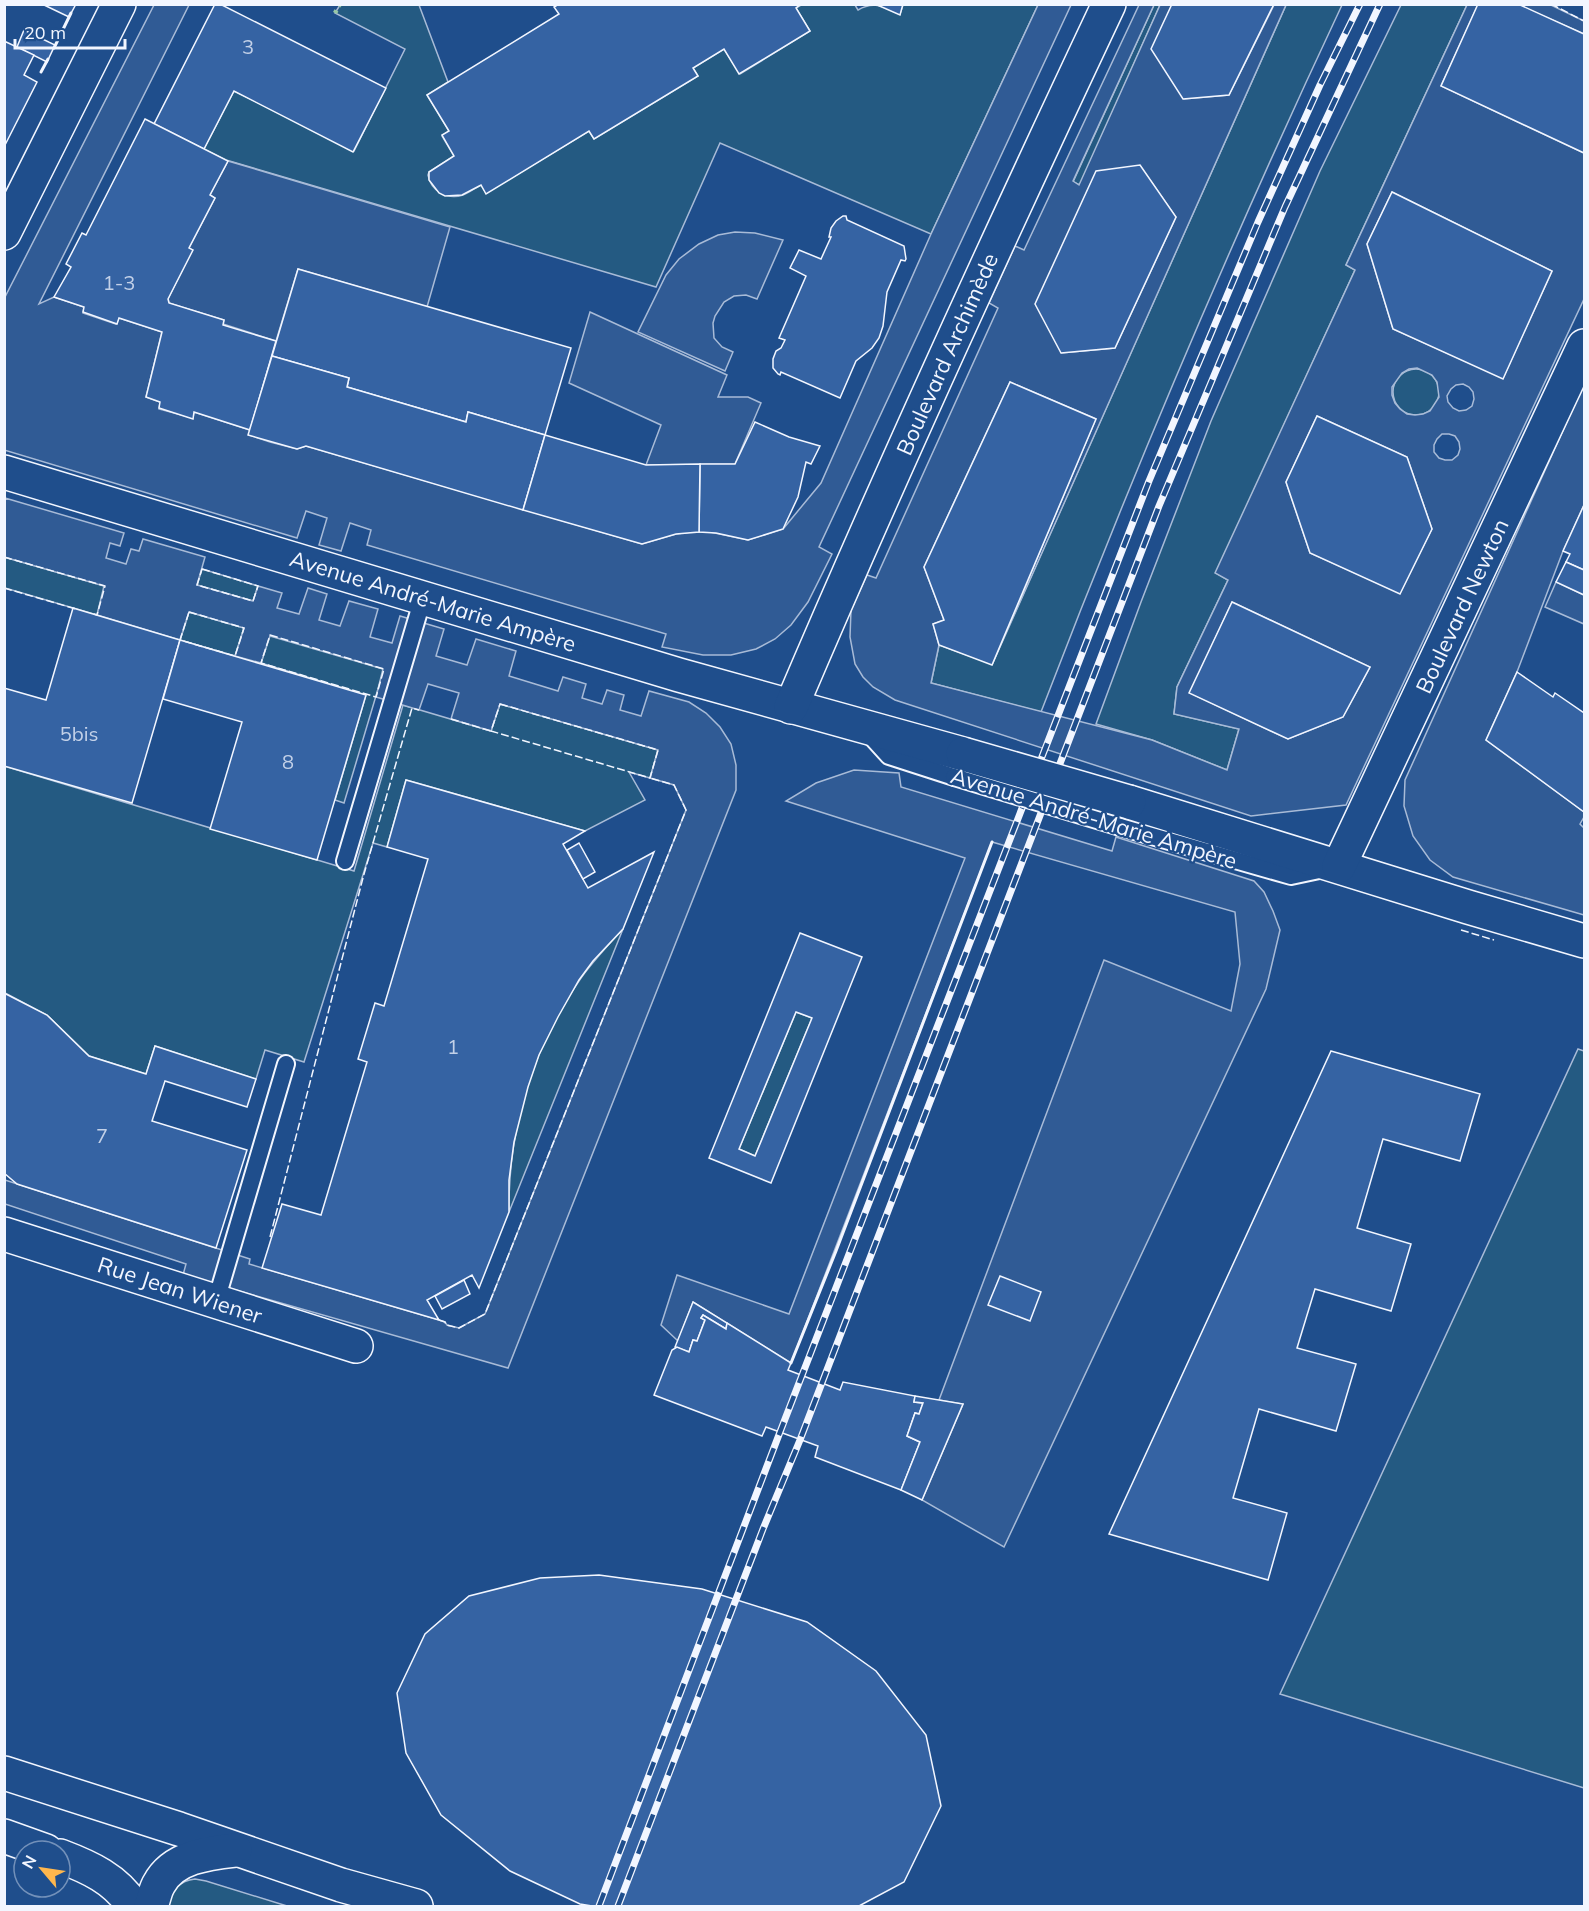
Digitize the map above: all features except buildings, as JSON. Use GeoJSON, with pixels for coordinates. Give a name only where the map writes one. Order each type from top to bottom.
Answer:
{"type":"FeatureCollection","features":[{"type":"Feature","properties":{"kind":"street"},"geometry":{"type":"LineString","coordinates":[[4,233],[119,4]]}},
{"type":"Feature","properties":{"kind":"street","name":"Boulevard Archimède"},"geometry":{"type":"LineString","coordinates":[[791,707],[990,258],[1108,4]]}},
{"type":"Feature","properties":{"kind":"street","name":"Boulevard Newton"},"geometry":{"type":"LineString","coordinates":[[1339,866],[1584,346]]}},
{"type":"Feature","properties":{"kind":"street","name":"Avenue André-Marie Ampère"},"geometry":{"type":"LineString","coordinates":[[4,472],[679,675],[862,726],[958,766],[1125,814],[1339,866],[1584,941]]}},
{"type":"Feature","properties":{"kind":"street","name":"Rue Jean Wiener"},"geometry":{"type":"LineString","coordinates":[[4,1234],[356,1346]]}},
{"type":"Feature","properties":{"kind":"street"},"geometry":{"type":"LineString","coordinates":[[4,1773],[179,1829],[341,1885],[416,1906]]}},
{"type":"Feature","properties":{"kind":"street"},"geometry":{"type":"LineString","coordinates":[[151,1906],[158,1885],[173,1868],[189,1858],[211,1852],[239,1850]]}},
{"type":"Feature","properties":{"kind":"street"},"geometry":{"type":"LineString","coordinates":[[72,1861],[110,1880],[133,1906]]}},
{"type":"Feature","properties":{"kind":"street"},"geometry":{"type":"LineString","coordinates":[[341,1885],[373,1906]]}},
{"type":"Feature","properties":{"kind":"lane"},"geometry":{"type":"LineString","coordinates":[[345,861],[423,598]]}},
{"type":"Feature","properties":{"kind":"lane"},"geometry":{"type":"LineString","coordinates":[[216,1301],[286,1064]]}},
{"type":"Feature","properties":{"kind":"shaded area"},"geometry":{"type":"Polygon","coordinates":[[[154,5],[189,5],[39,304],[54,297],[84,307],[83,313],[116,324],[119,318],[162,332],[146,397],[160,402],[159,409],[193,418],[194,412],[250,430],[249,435],[270,442],[297,449],[306,446],[642,544],[691,532],[710,532],[748,540],[783,529],[821,483],[931,234],[1038,5],[1071,5],[819,547],[832,554],[808,602],[791,625],[775,639],[756,649],[731,655],[703,655],[662,647],[666,634],[367,545],[371,530],[350,523],[341,551],[319,545],[327,518],[306,511],[297,538],[4,450],[4,299],[154,5]]]}},
{"type":"Feature","properties":{"kind":"shaded area"},"geometry":{"type":"Polygon","coordinates":[[[340,5],[419,5],[448,82],[427,95],[449,131],[442,136],[454,156],[429,172],[428,175],[436,190],[446,195],[457,196],[468,193],[481,185],[486,193],[589,131],[594,139],[698,76],[693,68],[724,49],[740,74],[810,31],[796,8],[801,5],[855,5],[858,10],[875,5],[900,14],[903,5],[1038,5],[931,234],[720,143],[656,287],[226,160],[204,149],[234,91],[354,151],[405,49],[335,13],[340,5]]]}},
{"type":"Feature","properties":{"kind":"shaded area"},"geometry":{"type":"Polygon","coordinates":[[[1139,5],[1154,5],[1073,181],[1079,185],[1160,5],[1172,5],[1184,99],[1229,95],[1274,5],[1286,5],[992,665],[1096,419],[1010,382],[924,567],[944,620],[933,624],[939,645],[931,683],[1152,740],[1227,770],[1239,729],[1174,714],[1177,687],[1228,580],[1215,573],[1355,270],[1346,265],[1467,5],[1478,5],[1441,86],[1584,153],[1584,299],[1346,805],[1251,816],[895,700],[873,687],[855,664],[850,637],[851,610],[867,575],[876,578],[998,308],[989,303],[1015,246],[1024,250],[1139,5]],[[1140,166],[1062,353],[1115,348],[1176,217],[1140,166]],[[1392,192],[1367,244],[1393,329],[1503,378],[1552,271],[1392,192]],[[1417,368],[1402,373],[1392,387],[1395,403],[1407,414],[1423,414],[1430,411],[1439,397],[1437,382],[1432,375],[1417,368]],[[1463,384],[1451,389],[1447,396],[1453,408],[1459,411],[1472,406],[1473,392],[1469,387],[1463,384]],[[1317,416],[1286,482],[1310,553],[1400,593],[1432,529],[1407,457],[1317,416]],[[1442,434],[1434,445],[1434,452],[1439,458],[1445,460],[1452,460],[1458,455],[1460,449],[1455,436],[1449,434],[1442,434]],[[1232,602],[1190,693],[1288,739],[1343,717],[1370,667],[1232,602]]]}},
{"type":"Feature","properties":{"kind":"shaded area"},"geometry":{"type":"Polygon","coordinates":[[[1154,5],[1160,5],[1080,185],[1073,182],[1154,5]]]}},
{"type":"Feature","properties":{"kind":"shaded area"},"geometry":{"type":"Polygon","coordinates":[[[1286,5],[1342,5],[1185,356],[1041,712],[931,683],[939,645],[992,664],[1286,5]]]}},
{"type":"Feature","properties":{"kind":"shaded area"},"geometry":{"type":"Polygon","coordinates":[[[1401,5],[1467,5],[1346,265],[1355,270],[1216,573],[1228,580],[1177,687],[1174,714],[1239,729],[1227,770],[1152,740],[1096,724],[1211,421],[1320,171],[1401,5]]]}},
{"type":"Feature","properties":{"kind":"shaded area"},"geometry":{"type":"Polygon","coordinates":[[[1518,5],[1551,5],[1584,21],[1584,34],[1518,5]]]}},
{"type":"Feature","properties":{"kind":"shaded area"},"geometry":{"type":"Polygon","coordinates":[[[228,161],[450,227],[427,307],[298,269],[276,341],[223,324],[224,320],[169,303],[168,299],[192,250],[189,248],[215,198],[210,195],[228,161]]]}},
{"type":"Feature","properties":{"kind":"shaded area"},"geometry":{"type":"Polygon","coordinates":[[[735,232],[755,233],[783,240],[757,299],[746,295],[734,296],[724,302],[715,316],[714,338],[722,347],[733,352],[725,371],[638,332],[666,275],[679,259],[699,244],[718,235],[735,232]]]}},
{"type":"Feature","properties":{"kind":"shaded area"},"geometry":{"type":"Polygon","coordinates":[[[590,312],[727,375],[718,397],[748,397],[761,403],[735,464],[646,465],[661,425],[569,383],[590,312]]]}},
{"type":"Feature","properties":{"kind":"shaded area"},"geometry":{"type":"Polygon","coordinates":[[[1421,369],[1433,375],[1438,383],[1438,401],[1433,409],[1425,414],[1411,415],[1399,409],[1394,401],[1393,387],[1399,375],[1407,370],[1421,369]]]}},
{"type":"Feature","properties":{"kind":"shaded area"},"geometry":{"type":"Polygon","coordinates":[[[1584,384],[1584,505],[1563,551],[1517,672],[1486,740],[1584,812],[1580,824],[1584,828],[1584,915],[1453,877],[1430,860],[1413,836],[1404,806],[1405,780],[1584,384]]]}},
{"type":"Feature","properties":{"kind":"shaded area"},"geometry":{"type":"Polygon","coordinates":[[[5,498],[124,533],[120,546],[110,543],[106,558],[126,564],[131,549],[139,551],[143,539],[205,557],[197,585],[253,601],[258,586],[282,593],[277,608],[299,614],[308,588],[327,594],[319,620],[340,626],[349,601],[378,609],[370,637],[392,643],[400,616],[444,629],[436,656],[467,665],[476,639],[516,651],[509,676],[558,691],[563,677],[586,684],[582,698],[602,704],[607,690],[624,695],[620,710],[641,716],[649,691],[689,702],[706,713],[720,727],[731,744],[736,765],[736,790],[508,1368],[183,1275],[186,1264],[5,1204],[5,1180],[250,1259],[249,1264],[439,1320],[447,1325],[459,1328],[485,1314],[686,810],[674,785],[650,778],[658,750],[500,704],[491,731],[451,719],[459,693],[428,684],[419,710],[376,697],[383,669],[270,636],[261,663],[235,656],[244,628],[189,612],[180,640],[97,615],[104,586],[4,557],[5,498]]]}},
{"type":"Feature","properties":{"kind":"shaded area"},"geometry":{"type":"Polygon","coordinates":[[[4,557],[105,586],[97,615],[5,588],[4,557]]]}},
{"type":"Feature","properties":{"kind":"shaded area"},"geometry":{"type":"Polygon","coordinates":[[[202,569],[258,586],[253,601],[197,585],[202,569]]]}},
{"type":"Feature","properties":{"kind":"shaded area"},"geometry":{"type":"Polygon","coordinates":[[[1556,582],[1584,595],[1584,624],[1545,607],[1556,582]]]}},
{"type":"Feature","properties":{"kind":"shaded area"},"geometry":{"type":"Polygon","coordinates":[[[189,612],[244,628],[235,656],[180,640],[189,612]]]}},
{"type":"Feature","properties":{"kind":"shaded area"},"geometry":{"type":"Polygon","coordinates":[[[270,635],[384,669],[344,803],[335,800],[366,695],[261,663],[270,635]]]}},
{"type":"Feature","properties":{"kind":"shaded area"},"geometry":{"type":"Polygon","coordinates":[[[500,704],[658,750],[650,778],[629,772],[645,800],[585,831],[406,780],[387,847],[373,843],[304,1062],[265,1050],[256,1079],[155,1046],[146,1074],[89,1056],[47,1015],[5,993],[4,766],[354,871],[403,705],[491,731],[500,704]]]}},
{"type":"Feature","properties":{"kind":"shaded area"},"geometry":{"type":"Polygon","coordinates":[[[854,770],[899,773],[901,787],[1112,851],[1116,837],[1254,881],[1264,892],[1280,930],[1266,989],[1004,1547],[922,1500],[963,1404],[939,1400],[1104,960],[1231,1011],[1240,964],[1235,912],[992,842],[791,1363],[693,1302],[678,1341],[661,1325],[677,1275],[789,1314],[965,858],[786,801],[816,783],[854,770]]]}},
{"type":"Feature","properties":{"kind":"shaded area"},"geometry":{"type":"Polygon","coordinates":[[[623,929],[509,1212],[513,1150],[527,1089],[537,1060],[549,1031],[581,978],[623,929]]]}},
{"type":"Feature","properties":{"kind":"shaded area"},"geometry":{"type":"Polygon","coordinates":[[[796,1012],[812,1018],[755,1156],[739,1149],[796,1012]]]}},
{"type":"Feature","properties":{"kind":"shaded area"},"geometry":{"type":"Polygon","coordinates":[[[1578,1049],[1584,1051],[1584,1788],[1280,1694],[1578,1049]]]}},
{"type":"Feature","properties":{"kind":"shaded area"},"geometry":{"type":"Polygon","coordinates":[[[195,1879],[287,1906],[166,1906],[180,1885],[195,1879]]]}},
{"type":"Feature","properties":{"kind":"railway"},"geometry":{"type":"LineString","coordinates":[[599,1906],[780,1432],[1149,481],[1258,222],[1320,85],[1360,4]]}},
{"type":"Feature","properties":{"kind":"railway"},"geometry":{"type":"LineString","coordinates":[[618,1906],[1159,506],[1285,207],[1380,4]]}},
{"type":"Feature","properties":{"kind":"hedge"},"geometry":{"type":"LineString","coordinates":[[335,13],[340,4]]}},
{"type":"Feature","properties":{"kind":"fence"},"geometry":{"type":"LineString","coordinates":[[1551,4],[1584,21]]}},
{"type":"Feature","properties":{"kind":"fence"},"geometry":{"type":"LineString","coordinates":[[4,557],[105,586],[97,615],[94,614]]}},
{"type":"Feature","properties":{"kind":"fence"},"geometry":{"type":"LineString","coordinates":[[202,569],[258,586],[253,601],[197,585],[202,569]]}},
{"type":"Feature","properties":{"kind":"fence"},"geometry":{"type":"LineString","coordinates":[[4,588],[76,609]]}},
{"type":"Feature","properties":{"kind":"fence"},"geometry":{"type":"LineString","coordinates":[[189,612],[244,628],[235,656],[180,640],[189,612]]}},
{"type":"Feature","properties":{"kind":"fence"},"geometry":{"type":"LineString","coordinates":[[270,635],[384,669],[376,697],[261,663],[270,635]]}},
{"type":"Feature","properties":{"kind":"fence"},"geometry":{"type":"LineString","coordinates":[[500,704],[658,750],[650,778],[491,731],[500,704]]}},
{"type":"Feature","properties":{"kind":"fence"},"geometry":{"type":"LineString","coordinates":[[270,1237],[364,874],[412,708],[419,710]]}},
{"type":"Feature","properties":{"kind":"fence"},"geometry":{"type":"LineString","coordinates":[[451,719],[491,731]]}},
{"type":"Feature","properties":{"kind":"fence"},"geometry":{"type":"LineString","coordinates":[[439,1320],[445,1322],[446,1325],[459,1328],[485,1314],[686,810],[674,785],[650,778]]}},
{"type":"Feature","properties":{"kind":"fence"},"geometry":{"type":"LineString","coordinates":[[1461,930],[1494,940]]}},
{"type":"Feature","properties":{"kind":"wall"},"geometry":{"type":"LineString","coordinates":[[54,48],[71,13]]}},
{"type":"Feature","properties":{"kind":"wall"},"geometry":{"type":"LineString","coordinates":[[41,72],[48,59]]}},
{"type":"Feature","properties":{"kind":"wall"},"geometry":{"type":"LineString","coordinates":[[791,1363],[992,842]]}}]}
